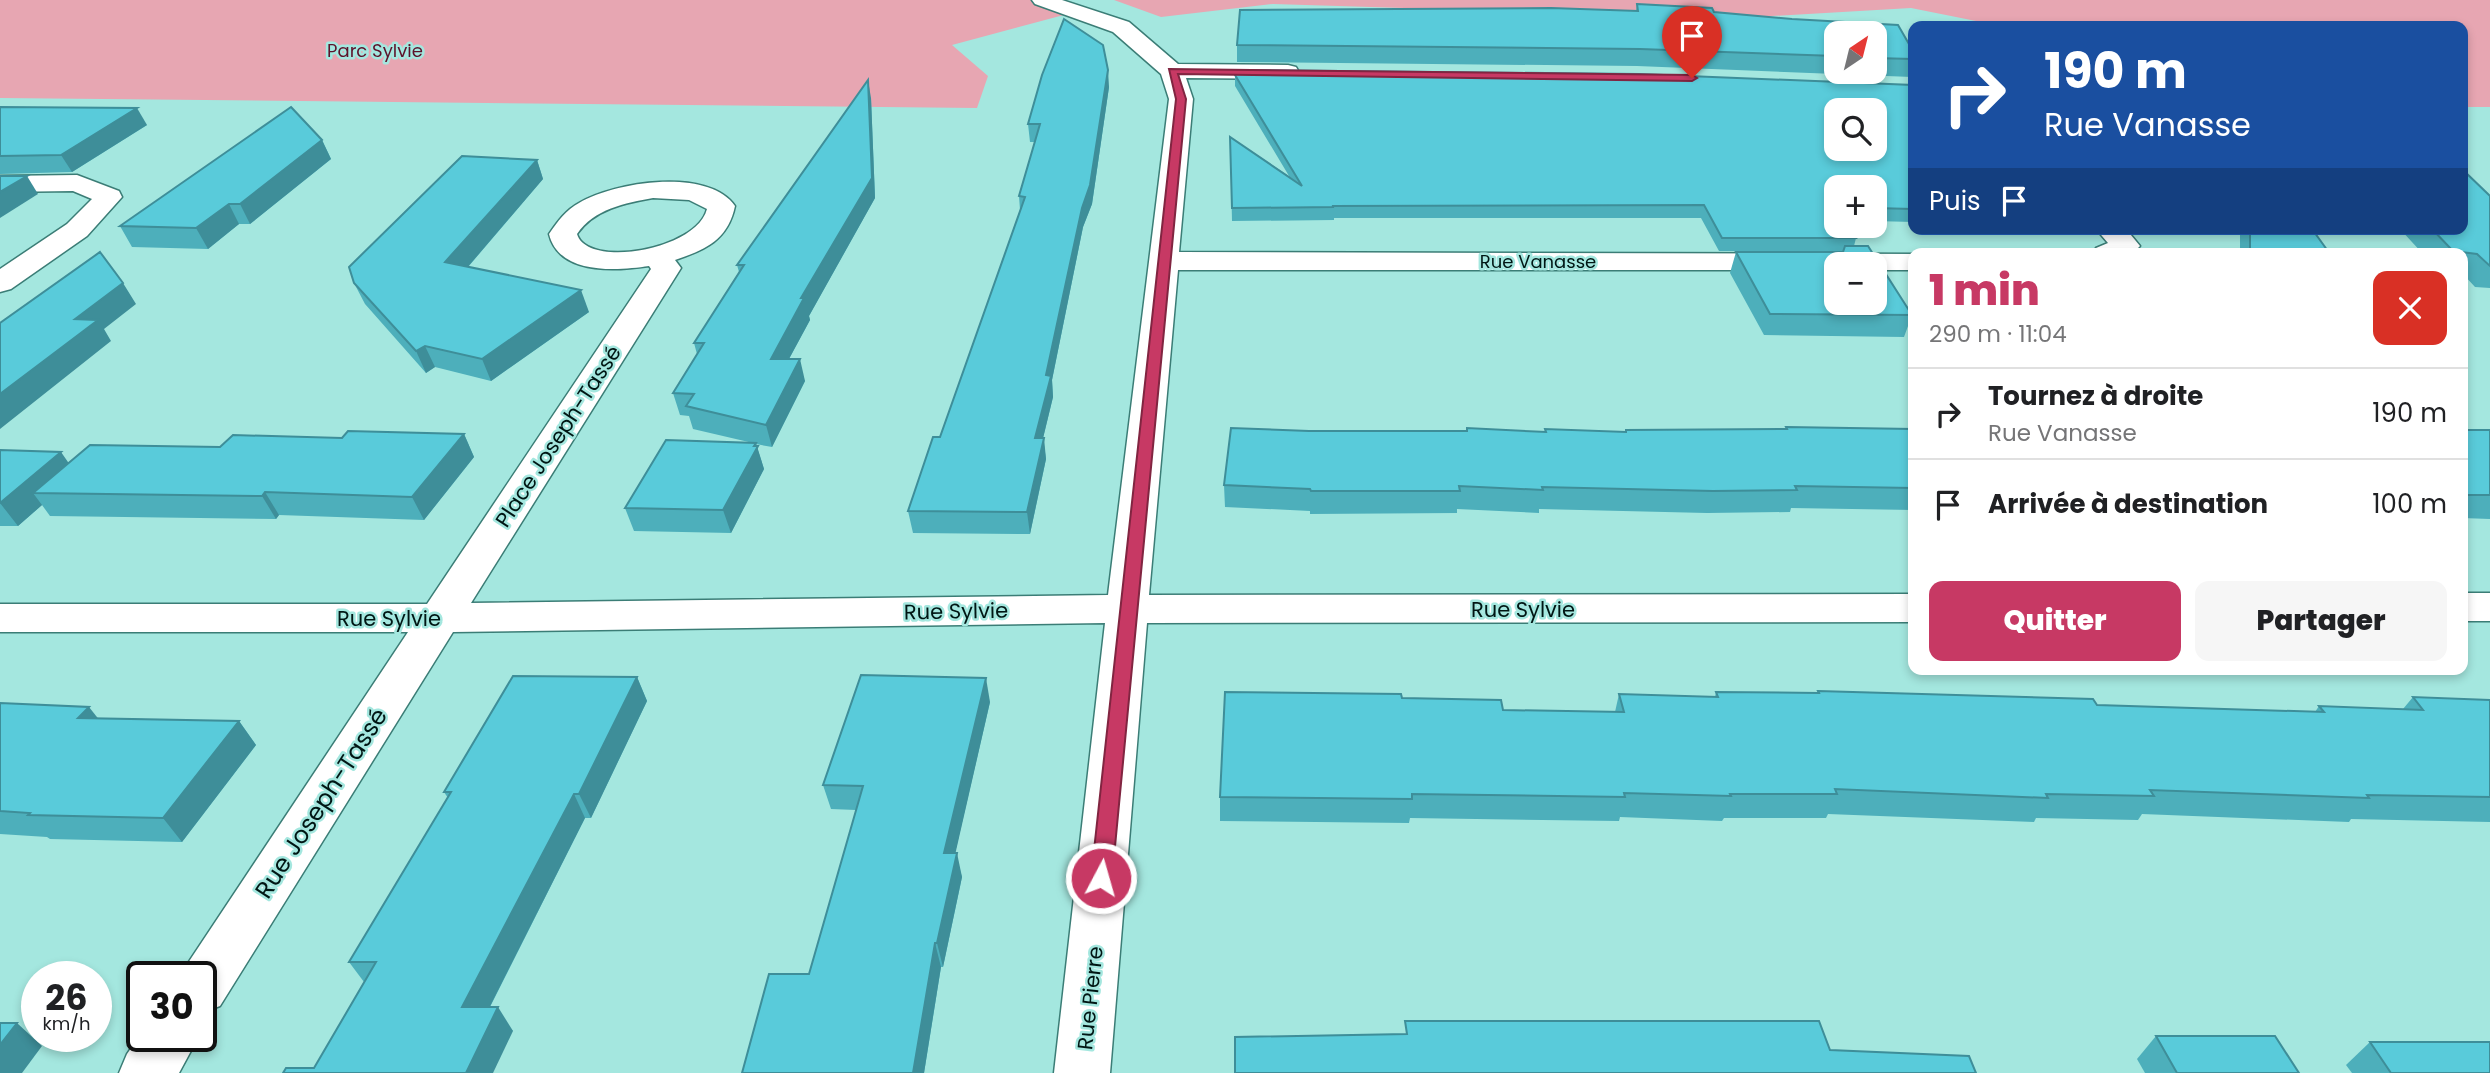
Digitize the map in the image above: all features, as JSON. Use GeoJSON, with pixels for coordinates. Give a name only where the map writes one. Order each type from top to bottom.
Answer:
{"type":"FeatureCollection","features":[{"type":"Feature","properties":{"kind":"street"},"geometry":{"type":"LineString","coordinates":[[1042,0],[1121,27],[1172,71],[1309,72]]}},
{"type":"Feature","properties":{"kind":"street","name":"Rue Pierre"},"geometry":{"type":"LineString","coordinates":[[1082,1073],[1162,261],[1181,99],[1172,71]]}},
{"type":"Feature","properties":{"kind":"street"},"geometry":{"type":"LineString","coordinates":[[0,184],[77,183],[109,197],[77,230],[0,283]]}},
{"type":"Feature","properties":{"kind":"street"},"geometry":{"type":"LineString","coordinates":[[676,190],[711,198],[721,206],[722,217],[716,228],[703,239],[656,256],[627,260],[601,259],[580,254],[567,245],[563,234],[570,222],[585,210],[629,194],[676,190]]}},
{"type":"Feature","properties":{"kind":"street"},"geometry":{"type":"LineString","coordinates":[[2116,235],[2126,246],[2121,248]]}},
{"type":"Feature","properties":{"kind":"street","name":"Place Joseph-Tassé"},"geometry":{"type":"LineString","coordinates":[[442,618],[666,268],[656,256]]}},
{"type":"Feature","properties":{"kind":"street","name":"Rue Vanasse"},"geometry":{"type":"LineString","coordinates":[[1162,261],[1908,261]]}},
{"type":"Feature","properties":{"kind":"street"},"geometry":{"type":"LineString","coordinates":[[2468,607],[2490,607]]}},
{"type":"Feature","properties":{"kind":"street","name":"Rue Sylvie"},"geometry":{"type":"LineString","coordinates":[[0,618],[442,618],[1127,610],[1908,608]]}},
{"type":"Feature","properties":{"kind":"street","name":"Rue Joseph-Tassé"},"geometry":{"type":"LineString","coordinates":[[217,964],[442,618]]}},
{"type":"Feature","properties":{"kind":"street"},"geometry":{"type":"LineString","coordinates":[[146,1073],[160,1052]]}},
{"type":"Feature","properties":{"kind":"green space","name":"Parc Sylvie"},"geometry":{"type":"Polygon","coordinates":[[[0,0],[1042,0],[1075,12],[952,45],[988,76],[977,108],[0,98],[0,0]]]}},
{"type":"Feature","properties":{"kind":"green space"},"geometry":{"type":"Polygon","coordinates":[[[1114,0],[2490,0],[2490,107],[2468,107],[2468,21],[1976,21],[1911,8],[1737,18],[1273,4],[1161,17],[1114,0]]]}},
{"type":"Feature","properties":{"kind":"building"},"geometry":{"type":"Polygon","coordinates":[[[1637,4],[1712,8],[1714,12],[1827,21],[1824,21],[1824,56],[1640,49],[1237,45],[1240,10],[1551,8],[1638,11],[1637,4]]]}},
{"type":"Feature","properties":{"kind":"building"},"geometry":{"type":"Polygon","coordinates":[[[1064,19],[1103,45],[1108,70],[1090,185],[1082,208],[1046,375],[1051,376],[1035,438],[1044,438],[1027,512],[908,511],[933,437],[940,437],[1025,197],[1019,196],[1040,124],[1028,124],[1042,75],[1064,19]]]}},
{"type":"Feature","properties":{"kind":"building"},"geometry":{"type":"Polygon","coordinates":[[[1887,24],[1898,25],[1908,42],[1908,59],[1887,58],[1887,24]]]}},
{"type":"Feature","properties":{"kind":"building"},"geometry":{"type":"Polygon","coordinates":[[[1235,70],[1639,74],[1824,81],[1824,84],[1908,85],[1908,209],[1887,208],[1887,175],[1824,175],[1824,238],[1722,238],[1704,205],[1232,208],[1230,137],[1302,186],[1235,75],[1235,70]]]}},
{"type":"Feature","properties":{"kind":"building"},"geometry":{"type":"Polygon","coordinates":[[[868,80],[872,178],[801,298],[804,298],[771,359],[800,359],[766,425],[686,406],[694,394],[673,393],[704,343],[694,343],[744,265],[737,265],[868,80]]]}},
{"type":"Feature","properties":{"kind":"building"},"geometry":{"type":"Polygon","coordinates":[[[0,107],[137,108],[61,155],[0,156],[0,107]]]}},
{"type":"Feature","properties":{"kind":"building"},"geometry":{"type":"Polygon","coordinates":[[[291,107],[322,140],[240,204],[229,204],[196,228],[120,226],[291,107]]]}},
{"type":"Feature","properties":{"kind":"building"},"geometry":{"type":"Polygon","coordinates":[[[462,156],[537,160],[445,262],[581,290],[482,359],[425,346],[416,351],[354,283],[349,267],[462,156]]]}},
{"type":"Feature","properties":{"kind":"building"},"geometry":{"type":"Polygon","coordinates":[[[2468,175],[2490,196],[2490,266],[2477,254],[2468,253],[2468,248],[2450,248],[2438,235],[2468,235],[2468,175]]]}},
{"type":"Feature","properties":{"kind":"building"},"geometry":{"type":"Polygon","coordinates":[[[0,176],[27,176],[0,192],[0,176]]]}},
{"type":"Feature","properties":{"kind":"building"},"geometry":{"type":"Polygon","coordinates":[[[2250,235],[2316,235],[2326,248],[2250,248],[2250,235]]]}},
{"type":"Feature","properties":{"kind":"building"},"geometry":{"type":"Polygon","coordinates":[[[1845,246],[1868,246],[1872,252],[1843,252],[1845,246]]]}},
{"type":"Feature","properties":{"kind":"building"},"geometry":{"type":"Polygon","coordinates":[[[100,252],[123,283],[75,319],[98,320],[0,394],[0,323],[100,252]]]}},
{"type":"Feature","properties":{"kind":"building"},"geometry":{"type":"Polygon","coordinates":[[[1736,252],[1824,252],[1824,314],[1770,314],[1736,252]]]}},
{"type":"Feature","properties":{"kind":"building"},"geometry":{"type":"Polygon","coordinates":[[[1887,276],[1908,309],[1908,315],[1887,315],[1887,276]]]}},
{"type":"Feature","properties":{"kind":"building"},"geometry":{"type":"Polygon","coordinates":[[[1786,427],[1908,429],[1908,488],[1795,486],[1797,490],[1713,491],[1542,487],[1543,490],[1459,486],[1460,491],[1311,491],[1224,485],[1231,428],[1467,431],[1467,428],[1546,432],[1545,429],[1626,432],[1787,429],[1786,427]]]}},
{"type":"Feature","properties":{"kind":"building"},"geometry":{"type":"Polygon","coordinates":[[[2468,430],[2490,430],[2490,495],[2468,495],[2468,430]]]}},
{"type":"Feature","properties":{"kind":"building"},"geometry":{"type":"Polygon","coordinates":[[[348,431],[464,434],[412,497],[265,492],[262,496],[33,493],[90,445],[220,447],[233,435],[342,438],[348,431]]]}},
{"type":"Feature","properties":{"kind":"building"},"geometry":{"type":"Polygon","coordinates":[[[666,440],[756,443],[754,446],[758,446],[723,510],[625,508],[666,440]]]}},
{"type":"Feature","properties":{"kind":"building"},"geometry":{"type":"Polygon","coordinates":[[[0,450],[61,452],[0,503],[0,450]]]}},
{"type":"Feature","properties":{"kind":"building"},"geometry":{"type":"Polygon","coordinates":[[[861,675],[986,678],[944,853],[957,853],[935,943],[913,1073],[742,1073],[769,974],[809,974],[863,786],[823,785],[861,675]]]}},
{"type":"Feature","properties":{"kind":"building"},"geometry":{"type":"Polygon","coordinates":[[[513,676],[637,677],[579,794],[574,794],[462,1007],[498,1007],[466,1073],[283,1073],[286,1068],[314,1068],[376,962],[349,962],[451,792],[444,792],[513,676]]]}},
{"type":"Feature","properties":{"kind":"building"},"geometry":{"type":"Polygon","coordinates":[[[1818,691],[2093,699],[2097,705],[2324,712],[2319,706],[2423,710],[2413,697],[2490,700],[2490,797],[2367,795],[2369,798],[2150,790],[2154,796],[2046,794],[2048,798],[1835,789],[1837,794],[1730,794],[1731,796],[1624,793],[1625,797],[1412,794],[1412,799],[1220,797],[1225,692],[1401,694],[1402,698],[1501,700],[1503,710],[1624,712],[1619,694],[1718,697],[1716,692],[1819,693],[1818,691]]]}},
{"type":"Feature","properties":{"kind":"building"},"geometry":{"type":"Polygon","coordinates":[[[0,703],[89,707],[78,718],[239,721],[163,818],[28,815],[30,813],[0,811],[0,703]]]}},
{"type":"Feature","properties":{"kind":"building"},"geometry":{"type":"Polygon","coordinates":[[[1405,1021],[1819,1021],[1830,1050],[1969,1056],[1976,1073],[1235,1073],[1235,1037],[1407,1034],[1405,1021]]]}},
{"type":"Feature","properties":{"kind":"building"},"geometry":{"type":"Polygon","coordinates":[[[0,1023],[17,1023],[0,1045],[0,1023]]]}},
{"type":"Feature","properties":{"kind":"building"},"geometry":{"type":"Polygon","coordinates":[[[2156,1036],[2275,1036],[2299,1073],[2177,1073],[2156,1036]]]}},
{"type":"Feature","properties":{"kind":"building"},"geometry":{"type":"Polygon","coordinates":[[[2370,1042],[2490,1042],[2490,1073],[2391,1073],[2370,1042]]]}},
{"type":"Feature","properties":{"kind":"route"},"geometry":{"type":"LineString","coordinates":[[1101,878],[1181,99],[1172,71],[1692,78]]}}]}
